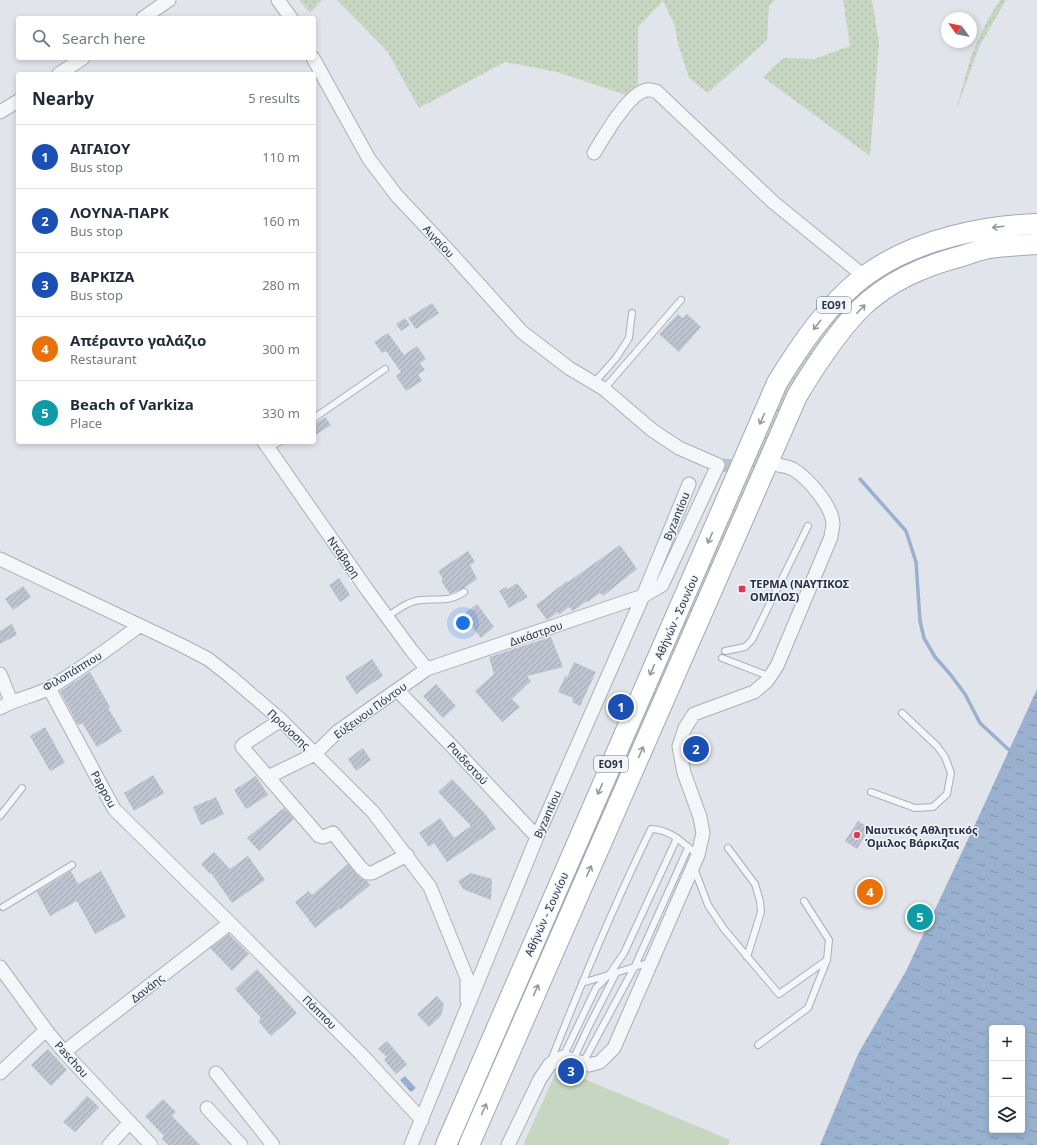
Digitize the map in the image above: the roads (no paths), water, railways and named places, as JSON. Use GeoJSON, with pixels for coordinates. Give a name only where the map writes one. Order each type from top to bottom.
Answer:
{"type":"FeatureCollection","features":[{"type":"Feature","properties":{"kind":"main road","name":"Αθήνών - Σουνίου"},"geometry":{"type":"LineString","coordinates":[[446,1145],[777,383],[798,350],[841,298],[865,276],[886,263],[913,250],[953,236],[1015,225],[1037,224]]}},
{"type":"Feature","properties":{"kind":"main road","name":"Αθήνών - Σουνίου"},"geometry":{"type":"LineString","coordinates":[[469,1145],[794,403],[818,362],[858,312],[880,292],[902,278],[926,267],[987,248],[1037,244]]}},
{"type":"Feature","properties":{"kind":"street"},"geometry":{"type":"LineString","coordinates":[[146,16],[169,0]]}},
{"type":"Feature","properties":{"kind":"street"},"geometry":{"type":"LineString","coordinates":[[278,0],[290,16]]}},
{"type":"Feature","properties":{"kind":"street"},"geometry":{"type":"LineString","coordinates":[[62,72],[80,60]]}},
{"type":"Feature","properties":{"kind":"street","name":"Αιγαίου"},"geometry":{"type":"LineString","coordinates":[[314,60],[369,159],[397,196],[522,332],[569,368],[599,386],[652,430],[679,448],[718,465],[662,585],[643,596]]}},
{"type":"Feature","properties":{"kind":"street"},"geometry":{"type":"LineString","coordinates":[[594,154],[609,128],[628,102],[646,90],[656,91],[773,202],[865,276]]}},
{"type":"Feature","properties":{"kind":"street"},"geometry":{"type":"LineString","coordinates":[[0,112],[16,102]]}},
{"type":"Feature","properties":{"kind":"street","name":"Ντάβαρη"},"geometry":{"type":"LineString","coordinates":[[270,444],[387,617],[427,669]]}},
{"type":"Feature","properties":{"kind":"street"},"geometry":{"type":"LineString","coordinates":[[508,1145],[540,1078],[550,1064],[573,1060],[589,1065],[600,1062],[614,1048],[652,962],[693,857],[704,833],[682,764],[679,746],[684,728],[694,714],[754,692],[771,676],[777,666],[831,537],[833,525],[830,511],[817,492],[803,476],[792,468],[778,465]]}},
{"type":"Feature","properties":{"kind":"street","name":"Byzantiou"},"geometry":{"type":"LineString","coordinates":[[411,1145],[537,837],[643,596],[689,484]]}},
{"type":"Feature","properties":{"kind":"street","name":"Προύσσης"},"geometry":{"type":"LineString","coordinates":[[0,559],[182,645],[208,659],[281,720],[373,812],[430,887],[467,978],[467,1006]]}},
{"type":"Feature","properties":{"kind":"street","name":"Δικάστρου"},"geometry":{"type":"LineString","coordinates":[[427,669],[643,596]]}},
{"type":"Feature","properties":{"kind":"street","name":"Φιλοπάππου"},"geometry":{"type":"LineString","coordinates":[[0,708],[11,701],[49,688],[110,648],[139,626]]}},
{"type":"Feature","properties":{"kind":"street","name":"Εύξεινου Πόντου"},"geometry":{"type":"LineString","coordinates":[[268,777],[315,754],[337,732],[427,669]]}},
{"type":"Feature","properties":{"kind":"street"},"geometry":{"type":"LineString","coordinates":[[0,674],[11,701]]}},
{"type":"Feature","properties":{"kind":"street","name":"Πάππου"},"geometry":{"type":"LineString","coordinates":[[49,688],[114,809],[361,1054],[422,1120]]}},
{"type":"Feature","properties":{"kind":"street","name":"Ραιδεστού"},"geometry":{"type":"LineString","coordinates":[[397,690],[537,837]]}},
{"type":"Feature","properties":{"kind":"street"},"geometry":{"type":"LineString","coordinates":[[281,720],[242,746],[319,836],[323,837],[333,833],[361,868],[367,873],[372,873],[407,855]]}},
{"type":"Feature","properties":{"kind":"street","name":"Δανάης"},"geometry":{"type":"LineString","coordinates":[[64,1052],[230,923]]}},
{"type":"Feature","properties":{"kind":"street","name":"Paschou"},"geometry":{"type":"LineString","coordinates":[[0,968],[64,1052],[151,1145]]}},
{"type":"Feature","properties":{"kind":"street"},"geometry":{"type":"LineString","coordinates":[[0,1073],[46,1030]]}},
{"type":"Feature","properties":{"kind":"street"},"geometry":{"type":"LineString","coordinates":[[216,1073],[273,1145]]}},
{"type":"Feature","properties":{"kind":"street"},"geometry":{"type":"LineString","coordinates":[[207,1108],[241,1145]]}},
{"type":"Feature","properties":{"kind":"street"},"geometry":{"type":"LineString","coordinates":[[109,1145],[130,1122]]}},
{"type":"Feature","properties":{"kind":"lane"},"geometry":{"type":"LineString","coordinates":[[599,386],[681,300]]}},
{"type":"Feature","properties":{"kind":"lane"},"geometry":{"type":"LineString","coordinates":[[599,386],[629,338],[632,312]]}},
{"type":"Feature","properties":{"kind":"lane"},"geometry":{"type":"LineString","coordinates":[[316,417],[385,368]]}},
{"type":"Feature","properties":{"kind":"lane"},"geometry":{"type":"LineString","coordinates":[[725,651],[745,647],[752,640],[808,526]]}},
{"type":"Feature","properties":{"kind":"lane"},"geometry":{"type":"LineString","coordinates":[[387,617],[406,605],[420,600],[456,598],[464,592]]}},
{"type":"Feature","properties":{"kind":"lane"},"geometry":{"type":"LineString","coordinates":[[722,658],[771,676]]}},
{"type":"Feature","properties":{"kind":"lane"},"geometry":{"type":"LineString","coordinates":[[871,792],[915,808],[933,807],[946,794],[951,773],[945,757],[937,746],[902,713]]}},
{"type":"Feature","properties":{"kind":"lane"},"geometry":{"type":"LineString","coordinates":[[0,816],[22,788]]}},
{"type":"Feature","properties":{"kind":"lane"},"geometry":{"type":"LineString","coordinates":[[550,1064],[582,983],[651,830],[662,830],[677,838],[693,857],[708,905],[747,957],[779,994],[827,960]]}},
{"type":"Feature","properties":{"kind":"lane"},"geometry":{"type":"LineString","coordinates":[[573,1060],[596,988],[610,975],[624,953],[677,838]]}},
{"type":"Feature","properties":{"kind":"lane"},"geometry":{"type":"LineString","coordinates":[[728,848],[755,884],[760,901],[761,912],[747,957]]}},
{"type":"Feature","properties":{"kind":"lane"},"geometry":{"type":"LineString","coordinates":[[573,1060],[635,966],[693,857]]}},
{"type":"Feature","properties":{"kind":"lane"},"geometry":{"type":"LineString","coordinates":[[1,906],[72,865]]}},
{"type":"Feature","properties":{"kind":"lane"},"geometry":{"type":"LineString","coordinates":[[758,1045],[808,1008],[827,960],[829,940],[804,901]]}},
{"type":"Feature","properties":{"kind":"lane"},"geometry":{"type":"LineString","coordinates":[[582,983],[652,962]]}},
{"type":"Feature","properties":{"kind":"lane"},"geometry":{"type":"LineString","coordinates":[[573,1060],[616,973]]}},
{"type":"Feature","properties":{"kind":"water"},"geometry":{"type":"Polygon","coordinates":[[[1037,689],[1037,1145],[820,1145],[858,1054],[906,971],[1037,689]]]}},
{"type":"Feature","properties":{"kind":"water"},"geometry":{"type":"Polygon","coordinates":[[[405,1076],[416,1088],[411,1092],[400,1080],[405,1076]]]}},
{"type":"Feature","properties":{"kind":"waterway"},"geometry":{"type":"LineString","coordinates":[[860,479],[906,531],[916,562],[920,621],[924,638],[935,657],[965,694],[980,723],[1009,750]]}},
{"type":"Feature","properties":{"kind":"tunnel"},"geometry":{"type":"LineString","coordinates":[[718,465],[749,467],[772,466]]}},
{"type":"Feature","properties":{"kind":"place","name":"ΤΕΡΜΑ (ΝΑΥΤΙΚΟΣ ΟΜΙΛΟΣ)"},"geometry":{"type":"Point","coordinates":[742,589]}},
{"type":"Feature","properties":{"kind":"place","name":"ΑΙΓΑΙΟΥ"},"geometry":{"type":"Point","coordinates":[621,707]}},
{"type":"Feature","properties":{"kind":"place","name":"ΛΟΥΝΑ-ΠΑΡΚ"},"geometry":{"type":"Point","coordinates":[696,749]}},
{"type":"Feature","properties":{"kind":"place","name":"Ναυτικός Αθλητικός Όμιλος Βάρκιζας"},"geometry":{"type":"Point","coordinates":[857,835]}},
{"type":"Feature","properties":{"kind":"place","name":"Απέραντο γαλάζιο"},"geometry":{"type":"Point","coordinates":[870,892]}},
{"type":"Feature","properties":{"kind":"place","name":"Beach of Varkiza"},"geometry":{"type":"Point","coordinates":[920,917]}},
{"type":"Feature","properties":{"kind":"place","name":"ΒΑΡΚΙΖΑ"},"geometry":{"type":"Point","coordinates":[571,1071]}}]}
